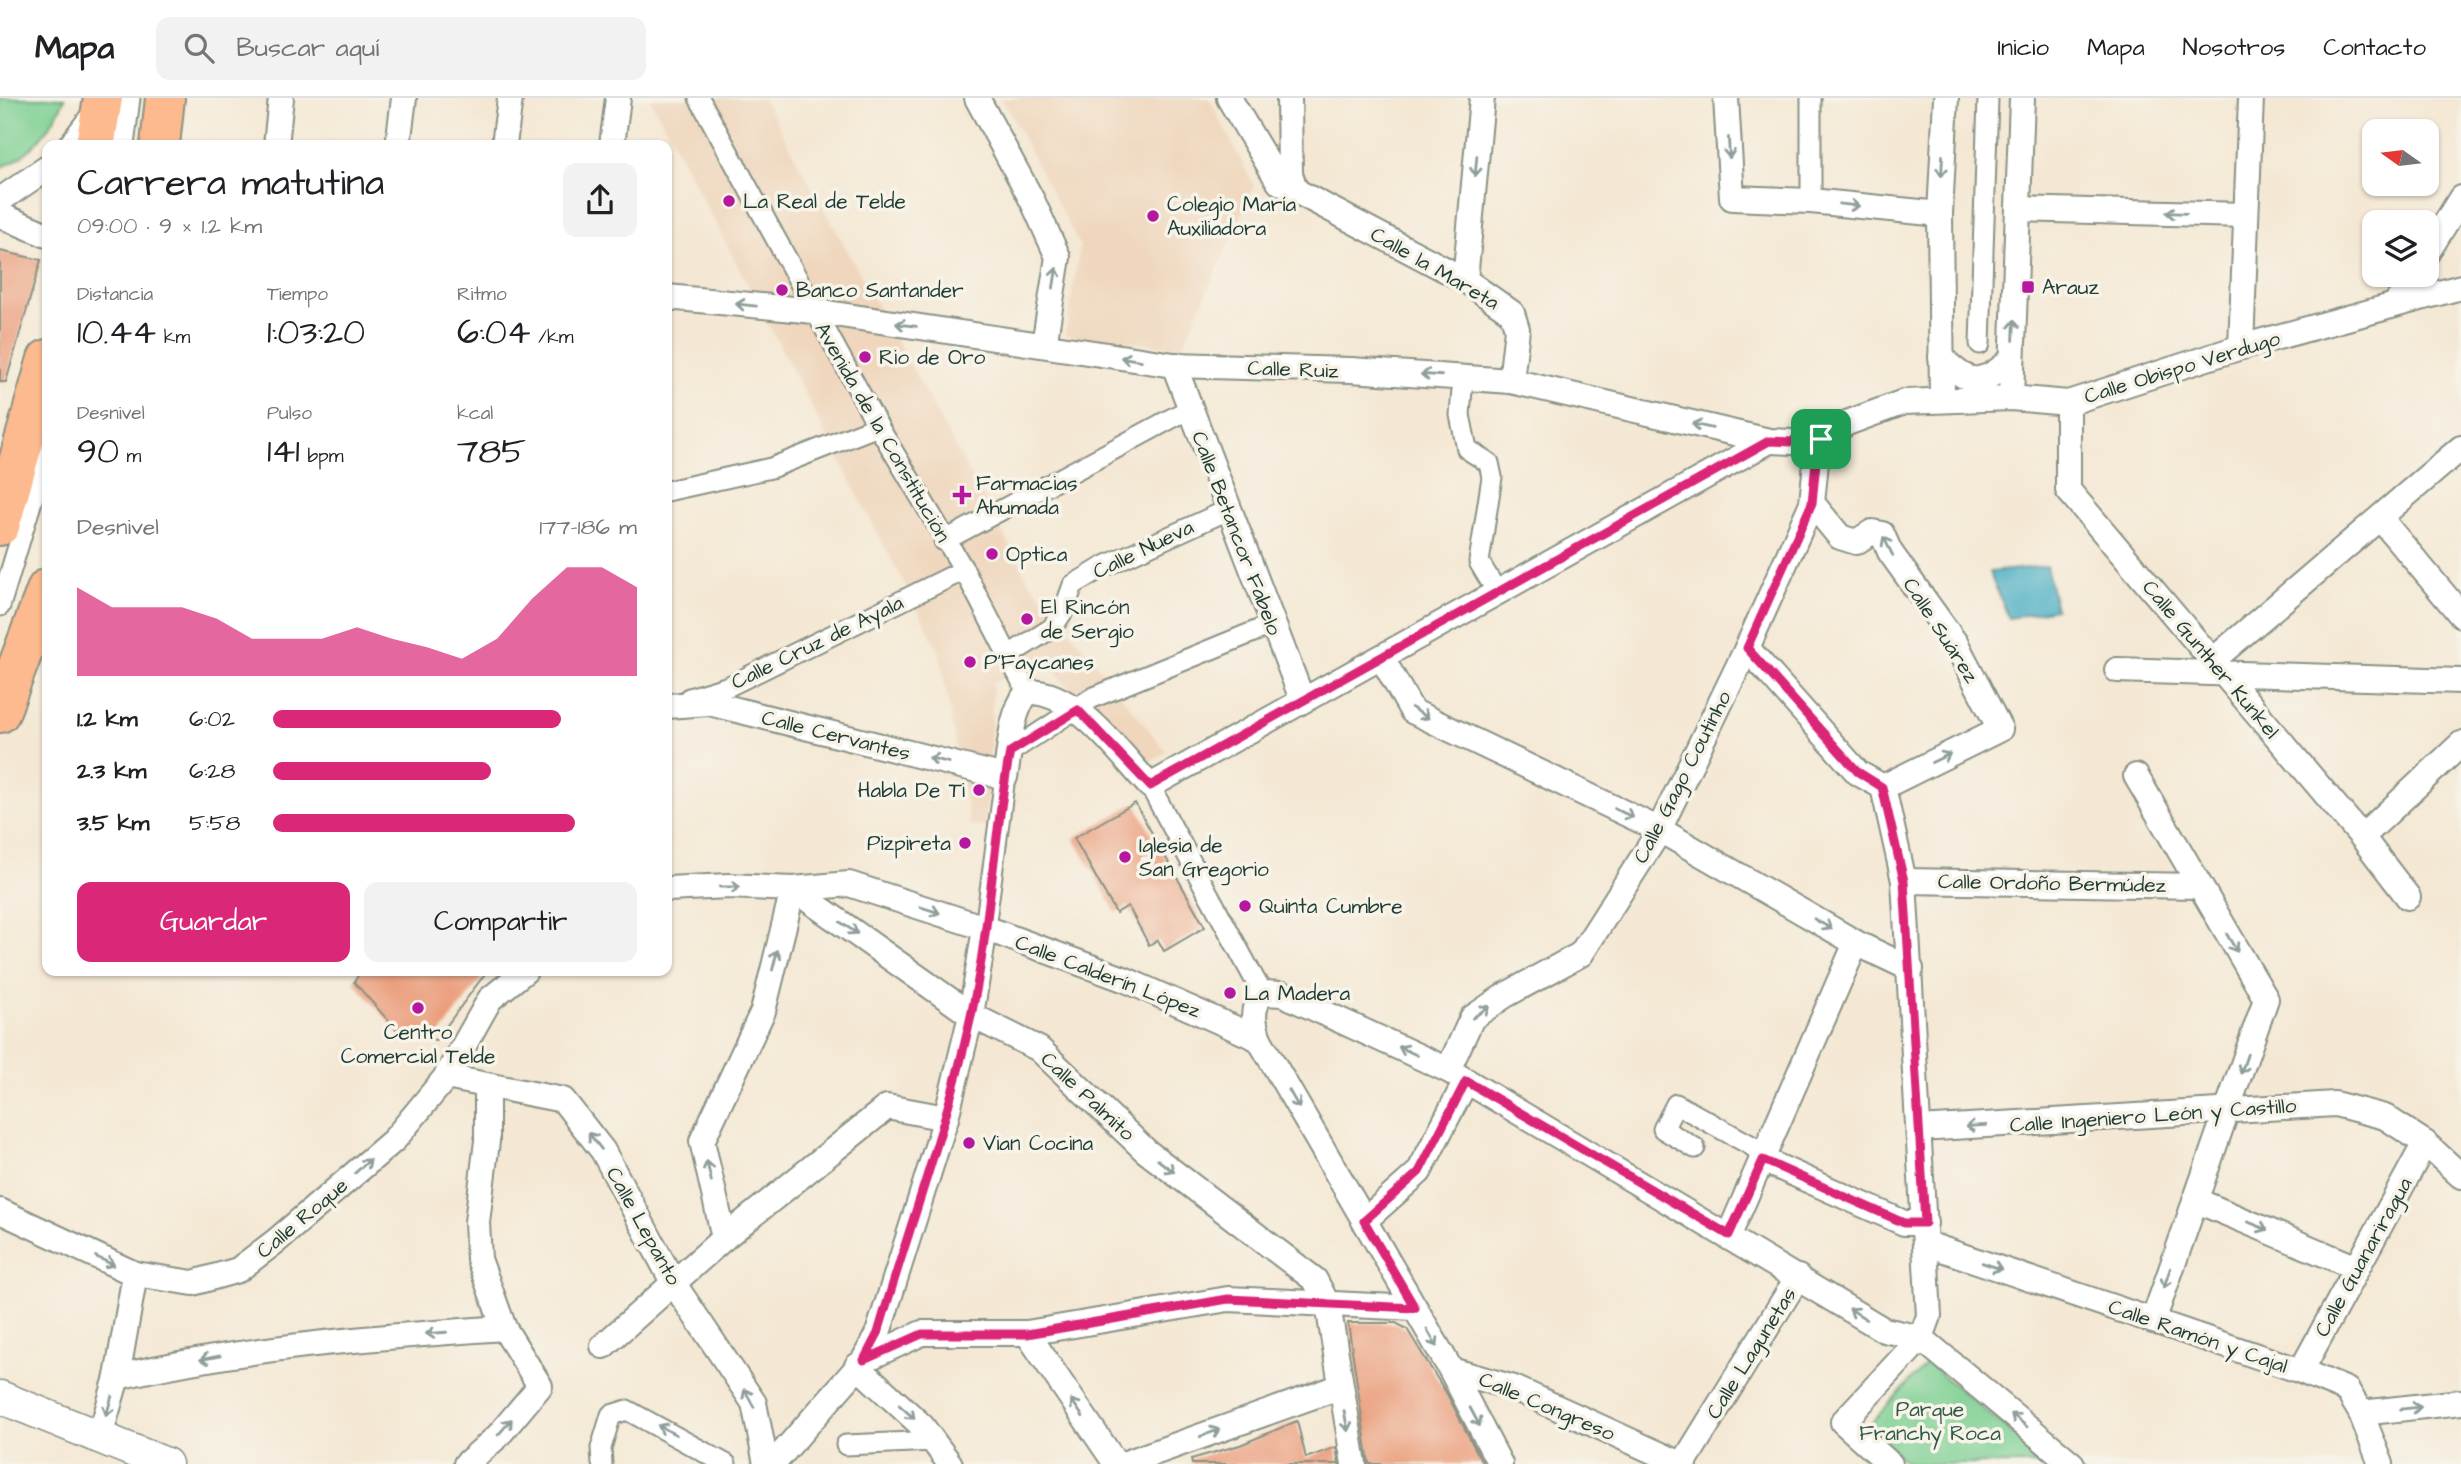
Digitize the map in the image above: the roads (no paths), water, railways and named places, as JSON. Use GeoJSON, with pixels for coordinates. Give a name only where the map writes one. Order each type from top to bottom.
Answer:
{"type":"FeatureCollection","features":[{"type":"Feature","properties":{"kind":"main road"},"geometry":{"type":"LineString","coordinates":[[161,140],[165,98]]}},
{"type":"Feature","properties":{"kind":"main road"},"geometry":{"type":"LineString","coordinates":[[97,140],[111,100]]}},
{"type":"Feature","properties":{"kind":"main road"},"geometry":{"type":"LineString","coordinates":[[0,526],[42,377]]}},
{"type":"Feature","properties":{"kind":"main road"},"geometry":{"type":"LineString","coordinates":[[0,713],[42,601]]}},
{"type":"Feature","properties":{"kind":"street"},"geometry":{"type":"LineString","coordinates":[[277,140],[281,98]]}},
{"type":"Feature","properties":{"kind":"street"},"geometry":{"type":"LineString","coordinates":[[399,140],[404,98]]}},
{"type":"Feature","properties":{"kind":"street"},"geometry":{"type":"LineString","coordinates":[[505,140],[510,98]]}},
{"type":"Feature","properties":{"kind":"street"},"geometry":{"type":"LineString","coordinates":[[613,140],[618,98]]}},
{"type":"Feature","properties":{"kind":"street","name":"Avenida de la Constitución"},"geometry":{"type":"LineString","coordinates":[[699,98],[814,312],[944,541],[964,570],[1031,692]]}},
{"type":"Feature","properties":{"kind":"street"},"geometry":{"type":"LineString","coordinates":[[977,98],[1033,202],[1058,257],[1044,345]]}},
{"type":"Feature","properties":{"kind":"street","name":"Calle la Mareta"},"geometry":{"type":"LineString","coordinates":[[1229,98],[1259,152],[1279,181],[1465,280],[1512,313],[1517,329],[1511,381]]}},
{"type":"Feature","properties":{"kind":"street"},"geometry":{"type":"LineString","coordinates":[[1289,98],[1290,174],[1296,192]]}},
{"type":"Feature","properties":{"kind":"street"},"geometry":{"type":"LineString","coordinates":[[1465,280],[1482,98]]}},
{"type":"Feature","properties":{"kind":"street"},"geometry":{"type":"LineString","coordinates":[[1726,98],[1731,198],[1811,201],[1940,214]]}},
{"type":"Feature","properties":{"kind":"street"},"geometry":{"type":"LineString","coordinates":[[1811,98],[1811,201]]}},
{"type":"Feature","properties":{"kind":"street"},"geometry":{"type":"LineString","coordinates":[[1942,399],[1940,214],[1946,98]]}},
{"type":"Feature","properties":{"kind":"street"},"geometry":{"type":"LineString","coordinates":[[1980,344],[1988,98]]}},
{"type":"Feature","properties":{"kind":"street"},"geometry":{"type":"LineString","coordinates":[[2011,398],[2022,98]]}},
{"type":"Feature","properties":{"kind":"street"},"geometry":{"type":"LineString","coordinates":[[2241,347],[2251,98]]}},
{"type":"Feature","properties":{"kind":"street"},"geometry":{"type":"LineString","coordinates":[[75,140],[111,100]]}},
{"type":"Feature","properties":{"kind":"street"},"geometry":{"type":"LineString","coordinates":[[111,100],[123,140]]}},
{"type":"Feature","properties":{"kind":"street"},"geometry":{"type":"LineString","coordinates":[[1259,152],[1289,143]]}},
{"type":"Feature","properties":{"kind":"street"},"geometry":{"type":"LineString","coordinates":[[0,200],[42,171]]}},
{"type":"Feature","properties":{"kind":"street"},"geometry":{"type":"LineString","coordinates":[[2439,234],[2461,198]]}},
{"type":"Feature","properties":{"kind":"street"},"geometry":{"type":"LineString","coordinates":[[2018,209],[2245,215]]}},
{"type":"Feature","properties":{"kind":"street"},"geometry":{"type":"LineString","coordinates":[[0,215],[42,233]]}},
{"type":"Feature","properties":{"kind":"street"},"geometry":{"type":"LineString","coordinates":[[2397,302],[2406,287]]}},
{"type":"Feature","properties":{"kind":"street","name":"Calle Obispo Verdugo"},"geometry":{"type":"LineString","coordinates":[[1818,450],[1847,423],[1887,407],[1942,399],[2011,398],[2068,403],[2241,347],[2397,302],[2461,287]]}},
{"type":"Feature","properties":{"kind":"street","name":"Calle Ruiz"},"geometry":{"type":"LineString","coordinates":[[672,298],[814,312],[1174,365],[1351,370],[1511,381],[1781,442]]}},
{"type":"Feature","properties":{"kind":"street"},"geometry":{"type":"LineString","coordinates":[[1941,357],[1956,373],[1970,380],[1984,380],[2011,360]]}},
{"type":"Feature","properties":{"kind":"street","name":"Calle Betancor Fabelo"},"geometry":{"type":"LineString","coordinates":[[1174,365],[1302,699]]}},
{"type":"Feature","properties":{"kind":"street"},"geometry":{"type":"LineString","coordinates":[[1463,377],[1460,415],[1467,449],[1489,463],[1492,477],[1479,562],[1497,592]]}},
{"type":"Feature","properties":{"kind":"street","name":"Calle Gunther Kunkel"},"geometry":{"type":"LineString","coordinates":[[2068,403],[2068,490],[2362,837],[2408,897]]}},
{"type":"Feature","properties":{"kind":"street"},"geometry":{"type":"LineString","coordinates":[[944,541],[1189,410]]}},
{"type":"Feature","properties":{"kind":"street"},"geometry":{"type":"LineString","coordinates":[[672,490],[771,468],[878,426]]}},
{"type":"Feature","properties":{"kind":"street"},"geometry":{"type":"LineString","coordinates":[[1150,786],[1302,699],[1382,659],[1497,592],[1781,442],[1795,458],[1805,464],[1818,450]]}},
{"type":"Feature","properties":{"kind":"street"},"geometry":{"type":"LineString","coordinates":[[2217,667],[2461,448]]}},
{"type":"Feature","properties":{"kind":"street","name":"Calle Gago Coutinho"},"geometry":{"type":"LineString","coordinates":[[1364,1221],[1419,1172],[1457,1075],[1472,1018],[1504,996],[1581,954],[1660,831],[1812,503],[1818,450]]}},
{"type":"Feature","properties":{"kind":"street"},"geometry":{"type":"LineString","coordinates":[[0,607],[42,468]]}},
{"type":"Feature","properties":{"kind":"street","name":"Calle Suárez"},"geometry":{"type":"LineString","coordinates":[[1812,503],[1840,537],[1856,542],[1872,532],[1882,534],[1890,552],[1956,644],[2000,729],[1882,787]]}},
{"type":"Feature","properties":{"kind":"street","name":"Calle Nueva"},"geometry":{"type":"LineString","coordinates":[[1009,654],[1052,628],[1064,610],[1073,585],[1102,567],[1219,514],[1229,513]]}},
{"type":"Feature","properties":{"kind":"street"},"geometry":{"type":"LineString","coordinates":[[2380,518],[2461,615]]}},
{"type":"Feature","properties":{"kind":"street","name":"Calle Cruz de Ayala"},"geometry":{"type":"LineString","coordinates":[[672,703],[729,686],[964,570]]}},
{"type":"Feature","properties":{"kind":"street"},"geometry":{"type":"LineString","coordinates":[[1010,752],[1078,710],[1092,698],[1273,624]]}},
{"type":"Feature","properties":{"kind":"street"},"geometry":{"type":"LineString","coordinates":[[1747,648],[1858,772],[1882,787],[1904,881],[1930,1316],[1921,1338],[1843,1422],[1890,1464]]}},
{"type":"Feature","properties":{"kind":"street"},"geometry":{"type":"LineString","coordinates":[[1382,659],[1412,711],[1660,831],[1856,943],[1911,969]]}},
{"type":"Feature","properties":{"kind":"street"},"geometry":{"type":"LineString","coordinates":[[2117,670],[2217,667],[2461,681]]}},
{"type":"Feature","properties":{"kind":"street"},"geometry":{"type":"LineString","coordinates":[[773,1464],[861,1363],[878,1333],[946,1118],[971,1015],[1010,752],[1010,729],[1017,706],[1031,692],[1055,696],[1078,710],[1150,786],[1262,993]]}},
{"type":"Feature","properties":{"kind":"street","name":"Calle Cervantes"},"geometry":{"type":"LineString","coordinates":[[672,705],[709,703],[1005,777]]}},
{"type":"Feature","properties":{"kind":"street"},"geometry":{"type":"LineString","coordinates":[[2362,837],[2461,744]]}},
{"type":"Feature","properties":{"kind":"street"},"geometry":{"type":"LineString","coordinates":[[2136,776],[2266,999],[2152,1321]]}},
{"type":"Feature","properties":{"kind":"street","name":"Calle Ordoño Bermúdez"},"geometry":{"type":"LineString","coordinates":[[1904,881],[2199,886]]}},
{"type":"Feature","properties":{"kind":"street","name":"Calle Calderín López"},"geometry":{"type":"LineString","coordinates":[[793,889],[849,884],[985,928],[1126,980],[1259,1039]]}},
{"type":"Feature","properties":{"kind":"street"},"geometry":{"type":"LineString","coordinates":[[672,889],[729,886],[793,889],[763,1011],[702,1140],[724,1238]]}},
{"type":"Feature","properties":{"kind":"street","name":"Calle Palmito"},"geometry":{"type":"LineString","coordinates":[[793,889],[971,1015],[1039,1049],[1146,1151],[1315,1280],[1328,1305]]}},
{"type":"Feature","properties":{"kind":"street"},"geometry":{"type":"LineString","coordinates":[[1729,1235],[1856,943]]}},
{"type":"Feature","properties":{"kind":"street","name":"Calle Roque"},"geometry":{"type":"LineString","coordinates":[[0,1211],[135,1274],[193,1283],[237,1270],[276,1241],[394,1140],[446,1077],[490,999],[519,976]]}},
{"type":"Feature","properties":{"kind":"street"},"geometry":{"type":"LineString","coordinates":[[1262,993],[1255,1004],[1253,1022],[1259,1039],[1451,1370],[1500,1464]]}},
{"type":"Feature","properties":{"kind":"street"},"geometry":{"type":"LineString","coordinates":[[1262,993],[1283,994],[1457,1075],[1884,1330],[1921,1338],[2072,1464]]}},
{"type":"Feature","properties":{"kind":"street","name":"Calle Lepanto"},"geometry":{"type":"LineString","coordinates":[[446,1077],[563,1100],[603,1151],[674,1284],[754,1403],[766,1464]]}},
{"type":"Feature","properties":{"kind":"street"},"geometry":{"type":"LineString","coordinates":[[472,1462],[540,1387],[504,1328],[479,1259],[477,1222],[487,1141],[488,1086]]}},
{"type":"Feature","properties":{"kind":"street"},"geometry":{"type":"LineString","coordinates":[[1695,1148],[1663,1129],[1676,1104],[1754,1147],[1763,1160]]}},
{"type":"Feature","properties":{"kind":"street","name":"Calle Ingeniero León y Castillo"},"geometry":{"type":"LineString","coordinates":[[1919,1129],[2335,1104],[2385,1117],[2424,1143],[2461,1176]]}},
{"type":"Feature","properties":{"kind":"street"},"geometry":{"type":"LineString","coordinates":[[603,1346],[724,1238],[887,1107],[946,1118]]}},
{"type":"Feature","properties":{"kind":"street","name":"Calle Guanariragua"},"geometry":{"type":"LineString","coordinates":[[2301,1371],[2424,1143]]}},
{"type":"Feature","properties":{"kind":"street","name":"Calle Ramón y Cajal"},"geometry":{"type":"LineString","coordinates":[[1763,1160],[1926,1234],[2152,1321],[2301,1371],[2347,1390],[2361,1413],[2381,1464]]}},
{"type":"Feature","properties":{"kind":"street"},"geometry":{"type":"LineString","coordinates":[[2195,1200],[2357,1268]]}},
{"type":"Feature","properties":{"kind":"street"},"geometry":{"type":"LineString","coordinates":[[100,1436],[117,1377],[135,1274]]}},
{"type":"Feature","properties":{"kind":"street","name":"Calle Lagunetas"},"geometry":{"type":"LineString","coordinates":[[1682,1464],[1798,1277]]}},
{"type":"Feature","properties":{"kind":"street"},"geometry":{"type":"LineString","coordinates":[[861,1363],[922,1334],[1027,1334],[1228,1299],[1415,1308]]}},
{"type":"Feature","properties":{"kind":"street"},"geometry":{"type":"LineString","coordinates":[[1328,1305],[1339,1387],[1354,1464]]}},
{"type":"Feature","properties":{"kind":"street"},"geometry":{"type":"LineString","coordinates":[[117,1377],[242,1352],[362,1338],[504,1328]]}},
{"type":"Feature","properties":{"kind":"street"},"geometry":{"type":"LineString","coordinates":[[1027,1334],[1116,1464]]}},
{"type":"Feature","properties":{"kind":"street"},"geometry":{"type":"LineString","coordinates":[[861,1363],[922,1426],[950,1464]]}},
{"type":"Feature","properties":{"kind":"street","name":"Calle Congreso"},"geometry":{"type":"LineString","coordinates":[[1451,1370],[1514,1388],[1682,1464]]}},
{"type":"Feature","properties":{"kind":"street"},"geometry":{"type":"LineString","coordinates":[[1123,1464],[1339,1387]]}},
{"type":"Feature","properties":{"kind":"street"},"geometry":{"type":"LineString","coordinates":[[0,1397],[166,1464]]}},
{"type":"Feature","properties":{"kind":"street"},"geometry":{"type":"LineString","coordinates":[[2361,1413],[2461,1402]]}},
{"type":"Feature","properties":{"kind":"street"},"geometry":{"type":"LineString","coordinates":[[0,1409],[128,1464]]}},
{"type":"Feature","properties":{"kind":"street"},"geometry":{"type":"LineString","coordinates":[[602,1464],[601,1448],[611,1415],[627,1410],[726,1464]]}},
{"type":"Feature","properties":{"kind":"street"},"geometry":{"type":"LineString","coordinates":[[846,1445],[934,1441]]}},
{"type":"Feature","properties":{"kind":"water"},"geometry":{"type":"Polygon","coordinates":[[[2046,566],[2056,609],[2009,618],[1989,572],[2046,566]]]}},
{"type":"Feature","properties":{"kind":"place","name":"La Real de Telde"},"geometry":{"type":"Point","coordinates":[729,201]}},
{"type":"Feature","properties":{"kind":"place","name":"Colegio María Auxiliadora"},"geometry":{"type":"Point","coordinates":[1153,216]}},
{"type":"Feature","properties":{"kind":"place","name":"Arauz"},"geometry":{"type":"Point","coordinates":[2028,287]}},
{"type":"Feature","properties":{"kind":"place","name":"Banco Santander"},"geometry":{"type":"Point","coordinates":[782,290]}},
{"type":"Feature","properties":{"kind":"place","name":"Rio de Oro"},"geometry":{"type":"Point","coordinates":[865,357]}},
{"type":"Feature","properties":{"kind":"place","name":"Farmacias Ahumada"},"geometry":{"type":"Point","coordinates":[962,495]}},
{"type":"Feature","properties":{"kind":"place","name":"Optica"},"geometry":{"type":"Point","coordinates":[992,554]}},
{"type":"Feature","properties":{"kind":"place","name":"El Rincón de Sergio"},"geometry":{"type":"Point","coordinates":[1027,619]}},
{"type":"Feature","properties":{"kind":"place","name":"P'Faycanes"},"geometry":{"type":"Point","coordinates":[970,662]}},
{"type":"Feature","properties":{"kind":"place","name":"Habla De Ti"},"geometry":{"type":"Point","coordinates":[979,790]}},
{"type":"Feature","properties":{"kind":"place","name":"Pizpireta"},"geometry":{"type":"Point","coordinates":[965,843]}},
{"type":"Feature","properties":{"kind":"place","name":"Iglesia de San Gregorio"},"geometry":{"type":"Point","coordinates":[1125,857]}},
{"type":"Feature","properties":{"kind":"place","name":"Quinta Cumbre"},"geometry":{"type":"Point","coordinates":[1245,906]}},
{"type":"Feature","properties":{"kind":"place","name":"La Madera"},"geometry":{"type":"Point","coordinates":[1230,993]}},
{"type":"Feature","properties":{"kind":"place","name":"Centro Comercial Telde"},"geometry":{"type":"Point","coordinates":[418,1008]}},
{"type":"Feature","properties":{"kind":"place","name":"Vian Cocina"},"geometry":{"type":"Point","coordinates":[969,1143]}},
{"type":"Feature","properties":{"kind":"park label","name":"Parque Franchy Roca"},"geometry":{"type":"Point","coordinates":[1930,1421]}}]}
